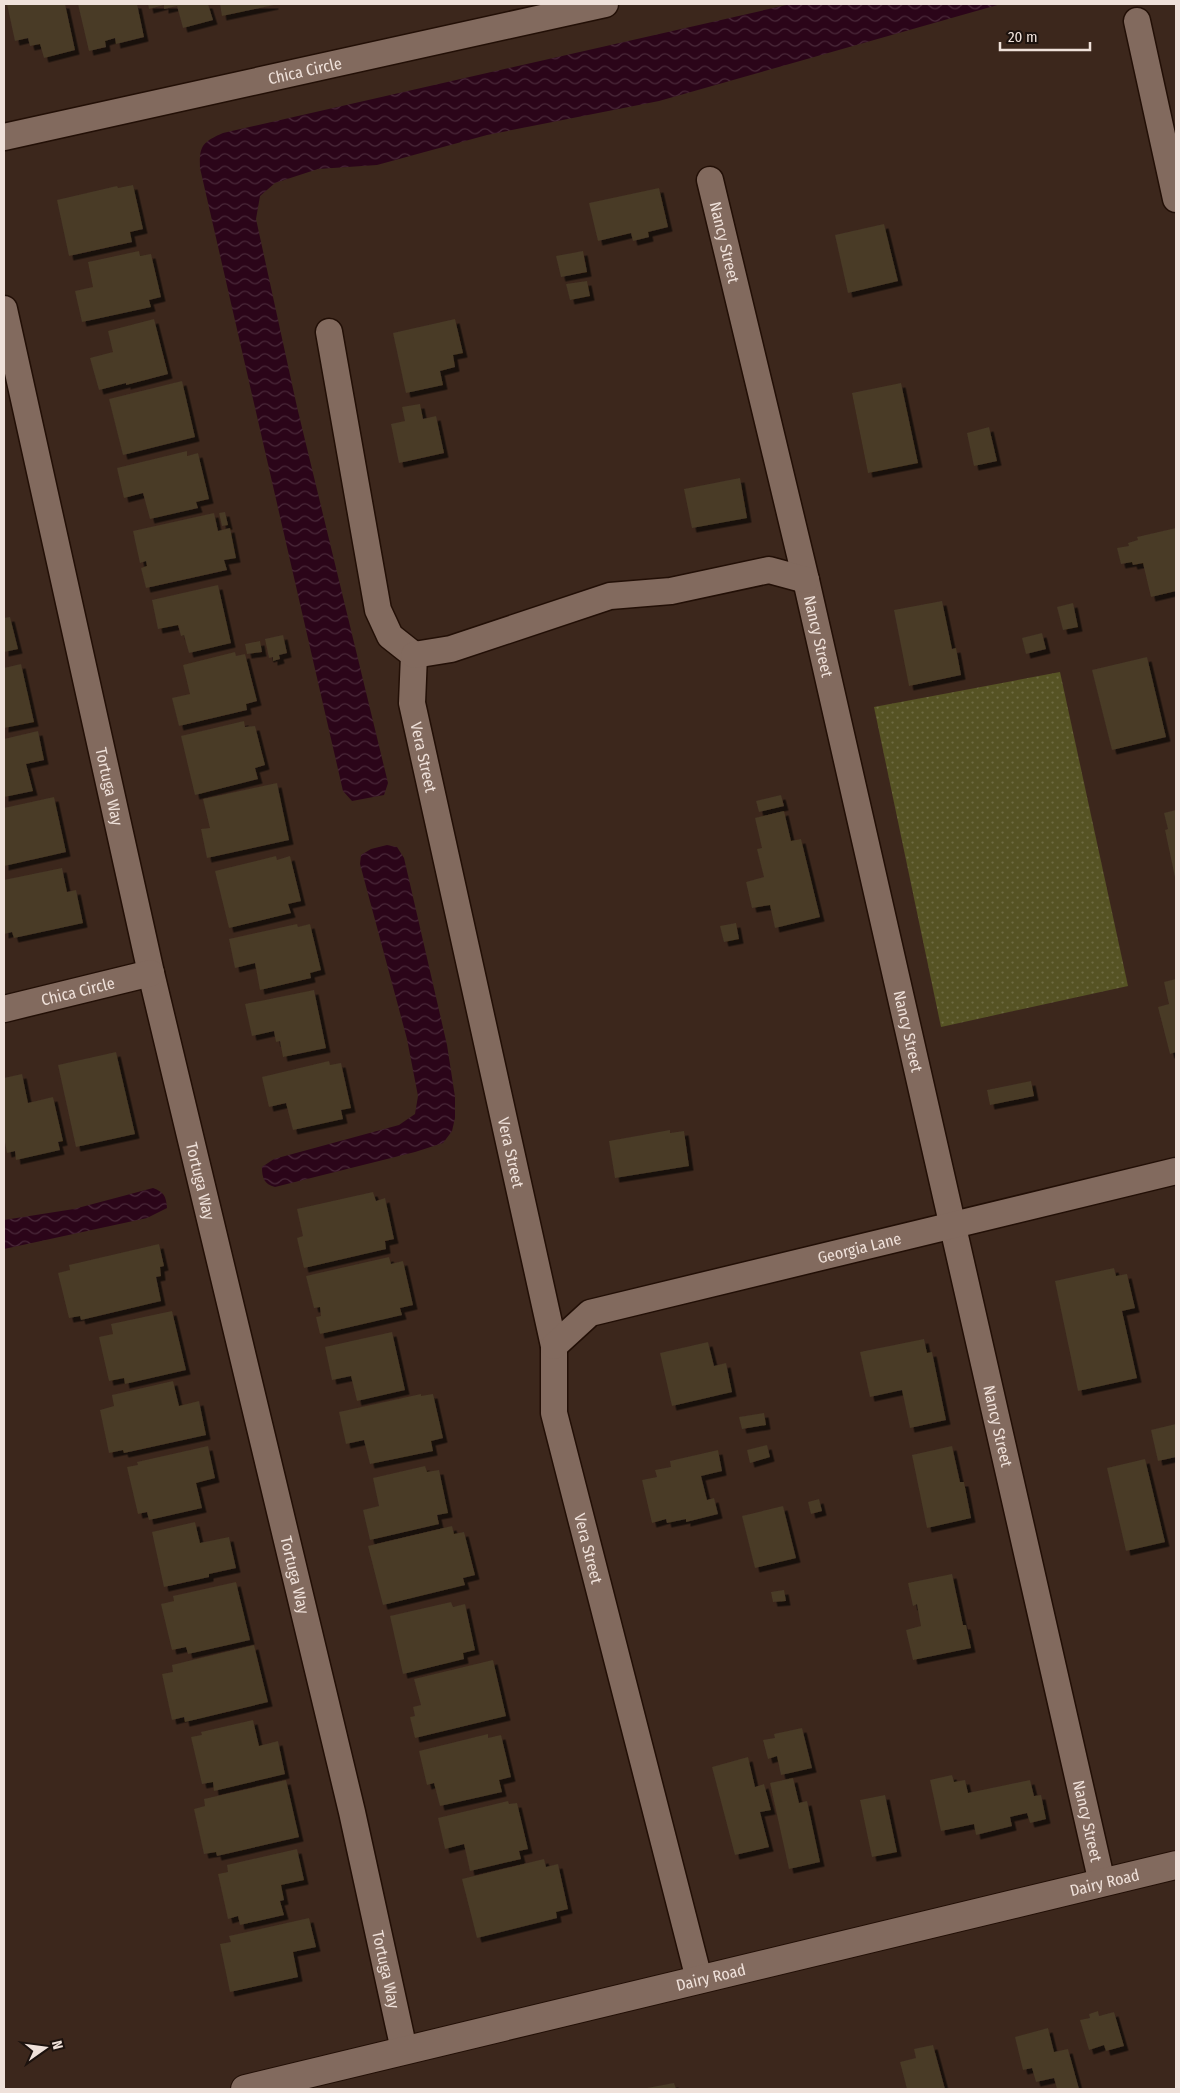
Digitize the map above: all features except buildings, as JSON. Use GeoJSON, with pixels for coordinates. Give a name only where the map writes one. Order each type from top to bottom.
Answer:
{"type":"FeatureCollection","features":[{"type":"Feature","properties":{"kind":"street","name":"Chica Circle"},"geometry":{"type":"LineString","coordinates":[[4,137],[604,4]]}},
{"type":"Feature","properties":{"kind":"street"},"geometry":{"type":"LineString","coordinates":[[1137,21],[1176,198]]}},
{"type":"Feature","properties":{"kind":"street","name":"Nancy Street"},"geometry":{"type":"LineString","coordinates":[[710,180],[806,580],[1102,1883]]}},
{"type":"Feature","properties":{"kind":"street","name":"Tortuga Way"},"geometry":{"type":"LineString","coordinates":[[4,309],[152,973],[352,1812],[404,2050]]}},
{"type":"Feature","properties":{"kind":"street"},"geometry":{"type":"LineString","coordinates":[[329,332],[378,610],[390,636],[414,655],[451,649],[610,596],[671,591],[769,570],[806,580]]}},
{"type":"Feature","properties":{"kind":"street","name":"Vera Street"},"geometry":{"type":"LineString","coordinates":[[414,655],[412,703],[554,1346],[554,1413],[699,1979]]}},
{"type":"Feature","properties":{"kind":"street","name":"Chica Circle"},"geometry":{"type":"LineString","coordinates":[[4,1010],[152,973]]}},
{"type":"Feature","properties":{"kind":"street","name":"Georgia Lane"},"geometry":{"type":"LineString","coordinates":[[554,1346],[590,1313],[952,1227],[1176,1171]]}},
{"type":"Feature","properties":{"kind":"street","name":"Dairy Road"},"geometry":{"type":"LineString","coordinates":[[245,2089],[1176,1865]]}},
{"type":"Feature","properties":{"kind":"shaded area"},"geometry":{"type":"Polygon","coordinates":[[[1060,672],[1128,986],[941,1027],[874,707],[1060,672]]]}},
{"type":"Feature","properties":{"kind":"water"},"geometry":{"type":"Polygon","coordinates":[[[791,4],[1001,4],[659,101],[487,135],[377,165],[318,169],[275,183],[260,196],[256,219],[297,407],[388,783],[384,795],[352,801],[343,791],[200,168],[200,154],[204,145],[223,133],[791,4]]]}},
{"type":"Feature","properties":{"kind":"water"},"geometry":{"type":"Polygon","coordinates":[[[387,845],[397,847],[404,858],[447,1045],[455,1097],[455,1118],[452,1131],[443,1143],[415,1152],[275,1187],[271,1186],[263,1177],[262,1167],[274,1159],[399,1125],[415,1114],[418,1096],[407,1039],[360,864],[361,855],[371,849],[387,845]]]}},
{"type":"Feature","properties":{"kind":"water"},"geometry":{"type":"Polygon","coordinates":[[[153,1188],[164,1195],[167,1208],[147,1218],[4,1249],[4,1220],[74,1209],[153,1188]]]}}]}
